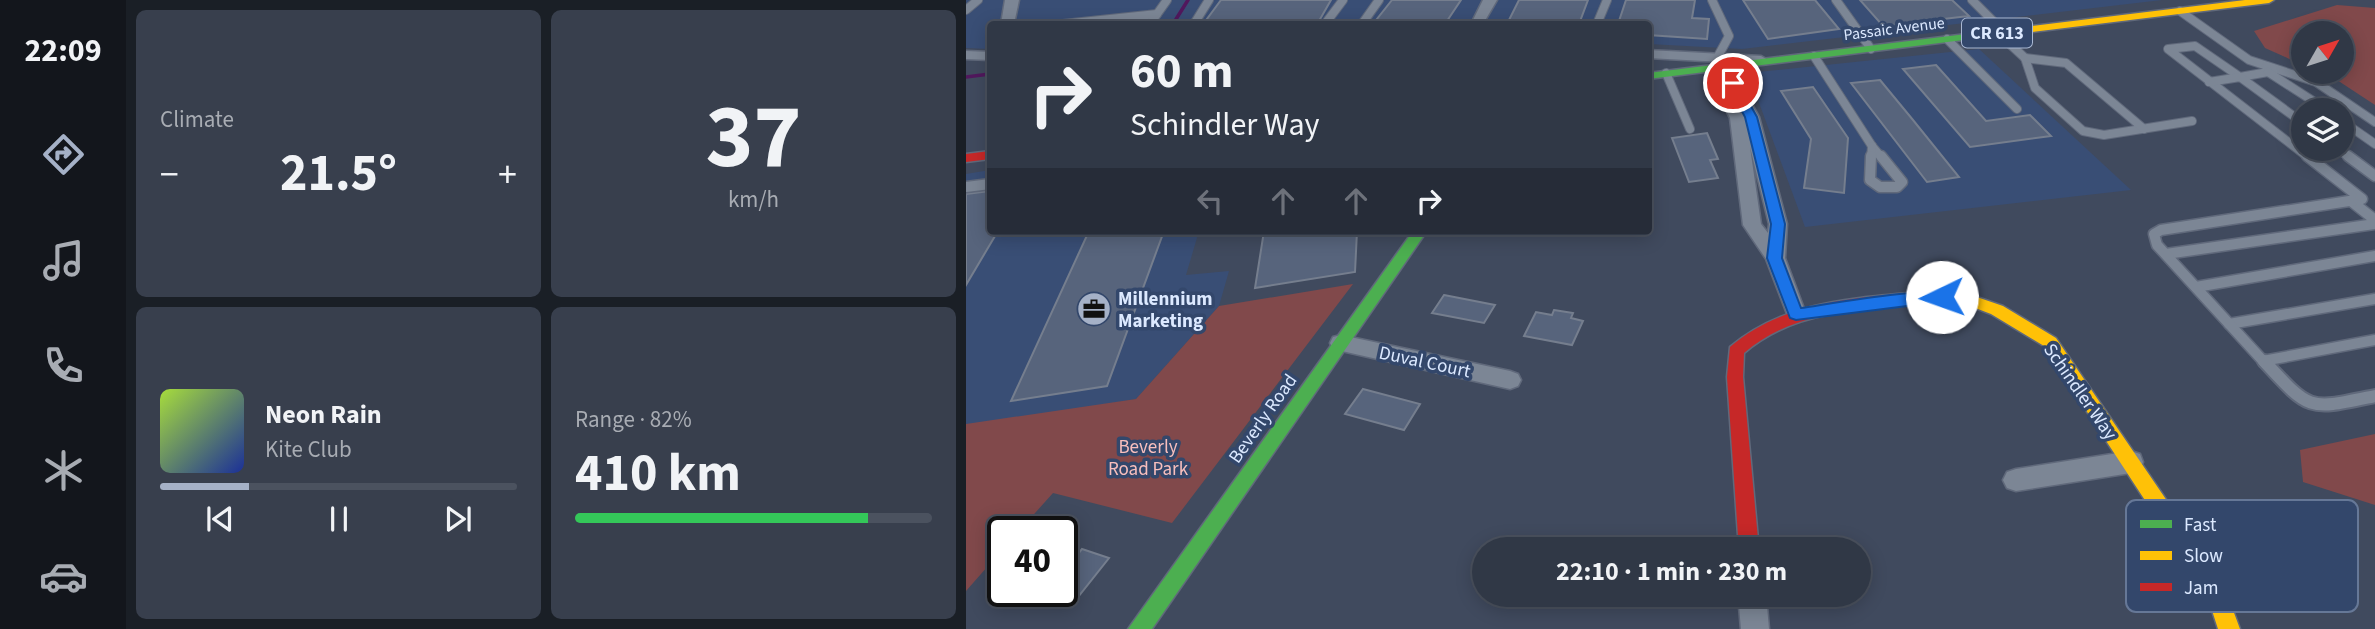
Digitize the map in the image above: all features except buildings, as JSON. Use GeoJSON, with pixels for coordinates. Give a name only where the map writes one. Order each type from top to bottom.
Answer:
{"type":"FeatureCollection","features":[{"type":"Feature","properties":{"kind":"street"},"geometry":{"type":"LineString","coordinates":[[1008,21],[1012,0]]}},
{"type":"Feature","properties":{"kind":"street"},"geometry":{"type":"LineString","coordinates":[[1479,21],[1490,0]]}},
{"type":"Feature","properties":{"kind":"street","name":"Passaic Avenue"},"geometry":{"type":"LineString","coordinates":[[1652,75],[1718,64],[1770,61],[2269,0]]}},
{"type":"Feature","properties":{"kind":"street"},"geometry":{"type":"LineString","coordinates":[[1652,55],[1718,64],[1751,117],[1778,224],[1775,258]]}},
{"type":"Feature","properties":{"kind":"street"},"geometry":{"type":"LineString","coordinates":[[1718,64],[1738,118],[1752,225],[1775,258],[1796,314]]}},
{"type":"Feature","properties":{"kind":"street"},"geometry":{"type":"LineString","coordinates":[[966,158],[987,155]]}},
{"type":"Feature","properties":{"kind":"street","name":"Beverly Road"},"geometry":{"type":"LineString","coordinates":[[1139,629],[1417,235]]}},
{"type":"Feature","properties":{"kind":"street","name":"Schindler Way"},"geometry":{"type":"LineString","coordinates":[[1748,537],[1735,377],[1736,351],[1761,329],[1796,314],[1905,299],[1942,297],[1971,301],[1997,310],[2050,342],[2156,500]]}},
{"type":"Feature","properties":{"kind":"street","name":"Duval Court"},"geometry":{"type":"LineString","coordinates":[[1341,343],[1510,380]]}},
{"type":"Feature","properties":{"kind":"street"},"geometry":{"type":"LineString","coordinates":[[2016,480],[2131,462]]}},
{"type":"Feature","properties":{"kind":"street"},"geometry":{"type":"LineString","coordinates":[[1753,607],[1755,629]]}},
{"type":"Feature","properties":{"kind":"street","name":"Schindler Way"},"geometry":{"type":"LineString","coordinates":[[2223,612],[2229,629]]}},
{"type":"Feature","properties":{"kind":"lane"},"geometry":{"type":"LineString","coordinates":[[966,10],[978,0]]}},
{"type":"Feature","properties":{"kind":"lane"},"geometry":{"type":"LineString","coordinates":[[1152,21],[1167,0]]}},
{"type":"Feature","properties":{"kind":"lane"},"geometry":{"type":"LineString","coordinates":[[1196,21],[1209,0]]}},
{"type":"Feature","properties":{"kind":"lane"},"geometry":{"type":"LineString","coordinates":[[1327,21],[1343,0]]}},
{"type":"Feature","properties":{"kind":"lane"},"geometry":{"type":"LineString","coordinates":[[1364,21],[1379,0]]}},
{"type":"Feature","properties":{"kind":"lane"},"geometry":{"type":"LineString","coordinates":[[1598,21],[1607,0]]}},
{"type":"Feature","properties":{"kind":"lane"},"geometry":{"type":"LineString","coordinates":[[1712,0],[1729,36],[1718,64]]}},
{"type":"Feature","properties":{"kind":"lane"},"geometry":{"type":"LineString","coordinates":[[1836,0],[1871,48]]}},
{"type":"Feature","properties":{"kind":"lane"},"geometry":{"type":"LineString","coordinates":[[1972,0],[2025,58],[2035,88],[2076,127],[2096,135],[2192,121]]}},
{"type":"Feature","properties":{"kind":"lane"},"geometry":{"type":"LineString","coordinates":[[2206,29],[2204,20],[2213,7]]}},
{"type":"Feature","properties":{"kind":"lane"},"geometry":{"type":"LineString","coordinates":[[2180,10],[2242,56],[2267,69],[2309,98]]}},
{"type":"Feature","properties":{"kind":"lane"},"geometry":{"type":"LineString","coordinates":[[1073,21],[1157,14]]}},
{"type":"Feature","properties":{"kind":"lane"},"geometry":{"type":"LineString","coordinates":[[1947,39],[2017,109]]}},
{"type":"Feature","properties":{"kind":"lane"},"geometry":{"type":"LineString","coordinates":[[2291,114],[2195,46],[2168,49],[2362,199]]}},
{"type":"Feature","properties":{"kind":"lane"},"geometry":{"type":"LineString","coordinates":[[1814,55],[1872,146],[1902,181],[1897,187],[1880,187],[1870,180],[1872,146]]}},
{"type":"Feature","properties":{"kind":"lane"},"geometry":{"type":"LineString","coordinates":[[2025,58],[2066,63],[2144,129]]}},
{"type":"Feature","properties":{"kind":"lane"},"geometry":{"type":"LineString","coordinates":[[2209,82],[2262,76],[2267,69]]}},
{"type":"Feature","properties":{"kind":"lane"},"geometry":{"type":"LineString","coordinates":[[2267,69],[2316,82],[2375,121]]}},
{"type":"Feature","properties":{"kind":"lane"},"geometry":{"type":"LineString","coordinates":[[1666,73],[1690,129]]}},
{"type":"Feature","properties":{"kind":"lane"},"geometry":{"type":"LineString","coordinates":[[2354,129],[2375,144]]}},
{"type":"Feature","properties":{"kind":"lane"},"geometry":{"type":"LineString","coordinates":[[2354,161],[2375,176]]}},
{"type":"Feature","properties":{"kind":"lane"},"geometry":{"type":"LineString","coordinates":[[966,187],[987,184]]}},
{"type":"Feature","properties":{"kind":"lane"},"geometry":{"type":"LineString","coordinates":[[2375,197],[2161,230],[2154,234],[2157,245],[2229,324],[2291,391],[2310,405],[2328,406],[2375,396]]}},
{"type":"Feature","properties":{"kind":"lane"},"geometry":{"type":"LineString","coordinates":[[2351,201],[2375,222]]}},
{"type":"Feature","properties":{"kind":"lane"},"geometry":{"type":"LineString","coordinates":[[2166,254],[2375,222]]}},
{"type":"Feature","properties":{"kind":"lane"},"geometry":{"type":"LineString","coordinates":[[2196,287],[2375,256]]}},
{"type":"Feature","properties":{"kind":"lane"},"geometry":{"type":"LineString","coordinates":[[2229,324],[2375,299]]}},
{"type":"Feature","properties":{"kind":"lane"},"geometry":{"type":"LineString","coordinates":[[2263,361],[2375,340]]}},
{"type":"Feature","properties":{"kind":"shaded area"},"geometry":{"type":"Polygon","coordinates":[[[966,0],[2162,0],[1742,49],[1652,44],[1652,21],[987,21],[987,49],[966,48],[966,0]]]}},
{"type":"Feature","properties":{"kind":"shaded area"},"geometry":{"type":"Polygon","coordinates":[[[1979,49],[2131,190],[1805,227],[1748,73],[1979,49]]]}},
{"type":"Feature","properties":{"kind":"shaded area"},"geometry":{"type":"Polygon","coordinates":[[[987,170],[987,235],[1198,235],[1186,275],[1229,271],[1219,306],[1136,399],[966,428],[966,174],[987,170]]]}},
{"type":"Feature","properties":{"kind":"green space"},"geometry":{"type":"Polygon","coordinates":[[[2337,5],[2375,8],[2375,105],[2343,84],[2354,84],[2354,21],[2291,21],[2291,60],[2265,48],[2254,31],[2337,5]]]}},
{"type":"Feature","properties":{"kind":"green space","name":"Beverly Road Park"},"geometry":{"type":"Polygon","coordinates":[[[1353,284],[1172,523],[1053,493],[1032,516],[987,516],[987,567],[966,591],[966,424],[1136,399],[1219,306],[1353,284]]]}},
{"type":"Feature","properties":{"kind":"green space"},"geometry":{"type":"Polygon","coordinates":[[[2375,434],[2375,505],[2303,482],[2300,450],[2375,434]]]}},
{"type":"Feature","properties":{"kind":"waterway"},"geometry":{"type":"LineString","coordinates":[[1175,21],[1188,0]]}},
{"type":"Feature","properties":{"kind":"waterway"},"geometry":{"type":"LineString","coordinates":[[966,77],[987,74]]}},
{"type":"Feature","properties":{"kind":"traffic: fast"},"geometry":{"type":"LineString","coordinates":[[1652,76],[2032,29]]}},
{"type":"Feature","properties":{"kind":"traffic: fast"},"geometry":{"type":"LineString","coordinates":[[1139,629],[1417,235]]}},
{"type":"Feature","properties":{"kind":"traffic: slow"},"geometry":{"type":"LineString","coordinates":[[2032,29],[2269,0]]}},
{"type":"Feature","properties":{"kind":"traffic: slow"},"geometry":{"type":"LineString","coordinates":[[1908,299],[1942,297],[1971,301],[1997,310],[2050,342],[2156,500]]}},
{"type":"Feature","properties":{"kind":"traffic: slow"},"geometry":{"type":"LineString","coordinates":[[2223,612],[2229,629]]}},
{"type":"Feature","properties":{"kind":"traffic: jam"},"geometry":{"type":"LineString","coordinates":[[966,158],[987,155]]}},
{"type":"Feature","properties":{"kind":"traffic: jam"},"geometry":{"type":"LineString","coordinates":[[1748,537],[1735,377],[1736,351],[1772,325],[1793,317],[1840,306],[1908,299]]}},
{"type":"Feature","properties":{"kind":"place","name":"Millennium Marketing"},"geometry":{"type":"Point","coordinates":[1094,309]}},
{"type":"Feature","properties":{"kind":"route"},"geometry":{"type":"LineString","coordinates":[[1733,83],[1751,117],[1778,224],[1775,258],[1796,314],[1905,299],[1942,297]]}}]}
